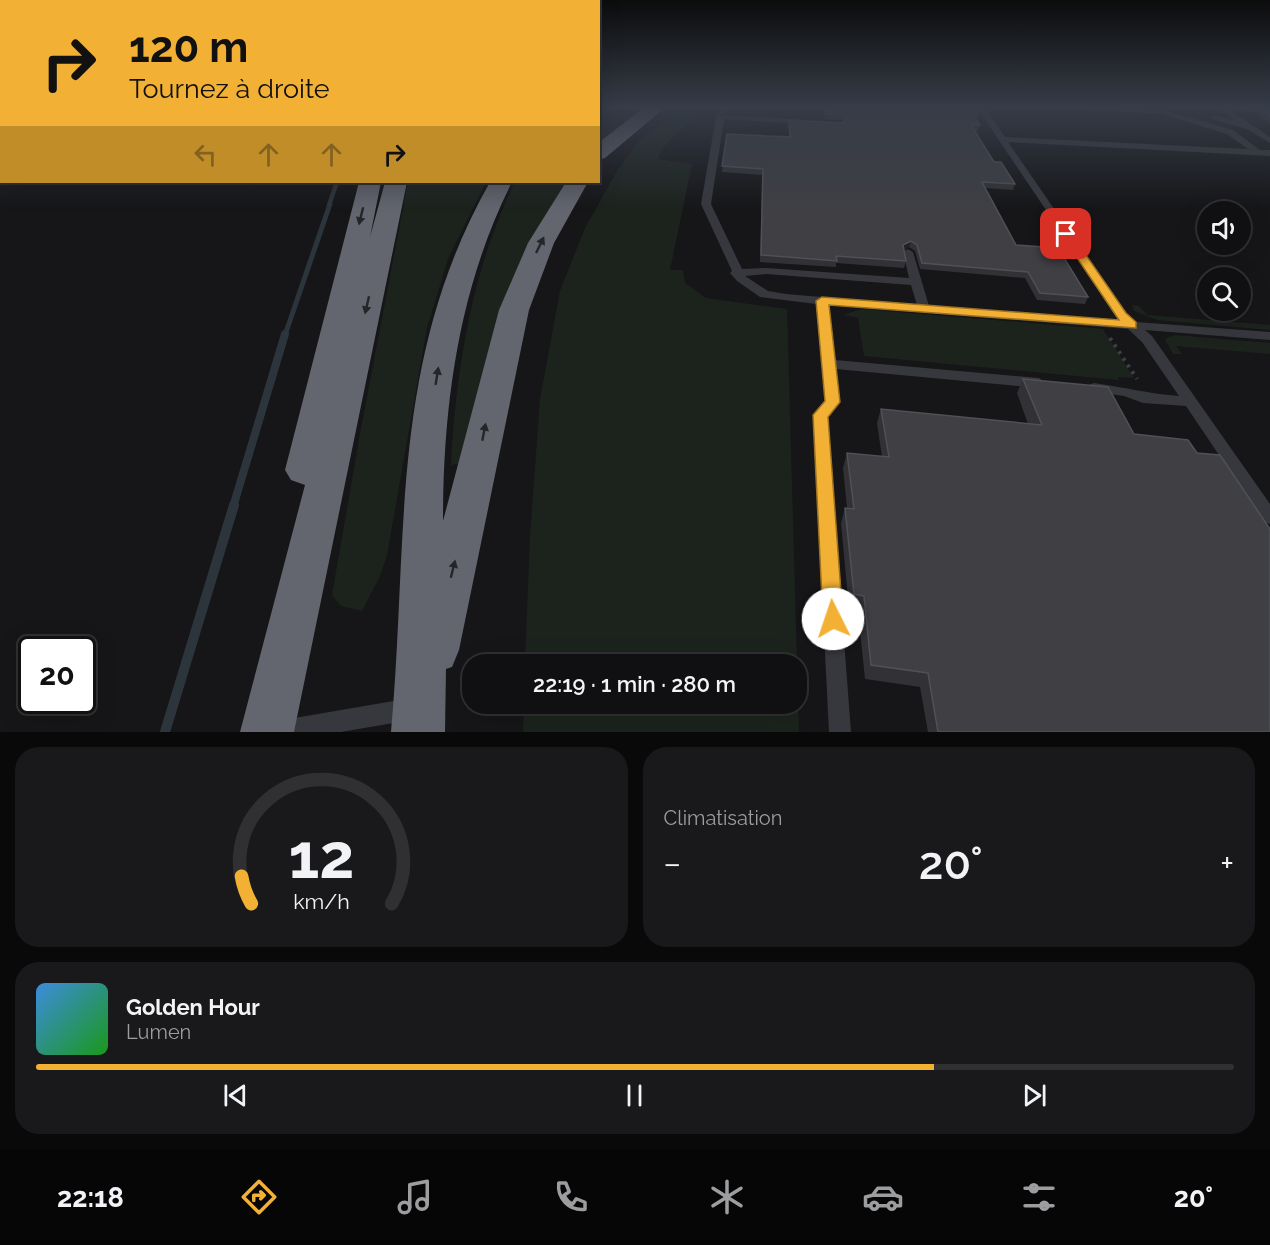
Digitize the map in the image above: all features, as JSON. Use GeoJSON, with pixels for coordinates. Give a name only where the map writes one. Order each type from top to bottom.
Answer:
{"type":"FeatureCollection","features":[{"type":"Feature","properties":{"kind":"highway"},"geometry":{"type":"LineString","coordinates":[[600,152],[613,140]]}},
{"type":"Feature","properties":{"kind":"highway"},"geometry":{"type":"LineString","coordinates":[[249,732],[352,251],[370,183]]}},
{"type":"Feature","properties":{"kind":"highway"},"geometry":{"type":"LineString","coordinates":[[267,732],[396,183]]}},
{"type":"Feature","properties":{"kind":"highway"},"geometry":{"type":"LineString","coordinates":[[419,720],[423,497],[439,367],[464,264],[478,227],[500,183]]}},
{"type":"Feature","properties":{"kind":"highway"},"geometry":{"type":"LineString","coordinates":[[419,720],[514,310],[541,243],[576,183]]}},
{"type":"Feature","properties":{"kind":"lane"},"geometry":{"type":"LineString","coordinates":[[716,140],[706,204],[732,255],[736,273],[747,284],[764,294],[822,301],[1270,336]]}},
{"type":"Feature","properties":{"kind":"lane"},"geometry":{"type":"LineString","coordinates":[[1003,140],[1121,315],[1147,339],[1270,517]]}},
{"type":"Feature","properties":{"kind":"lane"},"geometry":{"type":"LineString","coordinates":[[1025,140],[1270,153]]}},
{"type":"Feature","properties":{"kind":"lane"},"geometry":{"type":"LineString","coordinates":[[1240,140],[1257,152]]}},
{"type":"Feature","properties":{"kind":"lane"},"geometry":{"type":"LineString","coordinates":[[908,252],[924,309]]}},
{"type":"Feature","properties":{"kind":"lane"},"geometry":{"type":"LineString","coordinates":[[736,273],[766,271],[916,282]]}},
{"type":"Feature","properties":{"kind":"lane"},"geometry":{"type":"LineString","coordinates":[[822,301],[833,402],[820,415],[840,732]]}},
{"type":"Feature","properties":{"kind":"lane"},"geometry":{"type":"LineString","coordinates":[[829,364],[1055,385]]}},
{"type":"Feature","properties":{"kind":"lane"},"geometry":{"type":"LineString","coordinates":[[1079,387],[1126,392],[1143,398],[1190,402]]}},
{"type":"Feature","properties":{"kind":"lane"},"geometry":{"type":"LineString","coordinates":[[277,732],[419,720]]}},
{"type":"Feature","properties":{"kind":"path"},"geometry":{"type":"LineString","coordinates":[[1105,330],[1137,380],[1148,381]]}},
{"type":"Feature","properties":{"kind":"shaded area"},"geometry":{"type":"Polygon","coordinates":[[[639,140],[670,140],[658,159],[692,164],[670,270],[683,270],[685,283],[706,298],[787,309],[797,654],[525,654],[530,536],[540,399],[560,291],[585,228],[617,171],[639,140]]]}},
{"type":"Feature","properties":{"kind":"shaded area"},"geometry":{"type":"Polygon","coordinates":[[[408,183],[486,183],[448,259],[427,328],[387,555],[380,576],[362,611],[341,606],[332,595],[408,183]]]}},
{"type":"Feature","properties":{"kind":"shaded area"},"geometry":{"type":"Polygon","coordinates":[[[515,183],[565,183],[534,235],[463,463],[451,465],[457,393],[469,320],[477,284],[500,215],[515,183]]]}},
{"type":"Feature","properties":{"kind":"shaded area"},"geometry":{"type":"Polygon","coordinates":[[[1132,305],[1139,306],[1147,315],[1197,319],[1197,321],[1270,325],[1270,330],[1157,320],[1134,311],[1132,305]]]}},
{"type":"Feature","properties":{"kind":"shaded area"},"geometry":{"type":"Polygon","coordinates":[[[861,309],[1103,329],[1134,378],[1118,377],[1119,380],[864,356],[858,318],[843,315],[861,309]]]}},
{"type":"Feature","properties":{"kind":"shaded area"},"geometry":{"type":"Polygon","coordinates":[[[1175,335],[1270,343],[1270,354],[1176,346],[1182,354],[1173,354],[1165,339],[1175,335]]]}},
{"type":"Feature","properties":{"kind":"shaded area"},"geometry":{"type":"Polygon","coordinates":[[[524,714],[798,714],[799,732],[523,732],[524,714]]]}},
{"type":"Feature","properties":{"kind":"building"},"geometry":{"type":"Polygon","coordinates":[[[726,140],[980,140],[994,162],[1001,162],[1015,184],[982,182],[1016,245],[1058,248],[1088,297],[1040,293],[1028,272],[922,263],[917,245],[911,241],[903,245],[906,261],[836,256],[837,261],[761,255],[763,169],[722,166],[726,140]]]}},
{"type":"Feature","properties":{"kind":"building"},"geometry":{"type":"Polygon","coordinates":[[[1023,379],[1108,387],[1134,434],[1188,440],[1197,453],[1220,455],[1270,529],[1270,732],[938,732],[928,673],[871,665],[864,596],[854,594],[845,508],[854,509],[847,453],[889,457],[881,409],[1042,425],[1023,379]]]}},
{"type":"Feature","properties":{"kind":"waterway"},"geometry":{"type":"LineString","coordinates":[[329,205],[337,183]]}},
{"type":"Feature","properties":{"kind":"waterway"},"geometry":{"type":"LineString","coordinates":[[285,335],[330,204]]}},
{"type":"Feature","properties":{"kind":"waterway"},"geometry":{"type":"LineString","coordinates":[[233,507],[285,334]]}},
{"type":"Feature","properties":{"kind":"waterway"},"geometry":{"type":"LineString","coordinates":[[165,732],[234,505]]}},
{"type":"Feature","properties":{"kind":"route"},"geometry":{"type":"LineString","coordinates":[[833,619],[820,415],[833,402],[822,301],[1132,325],[1121,315],[1066,234]]}}]}
